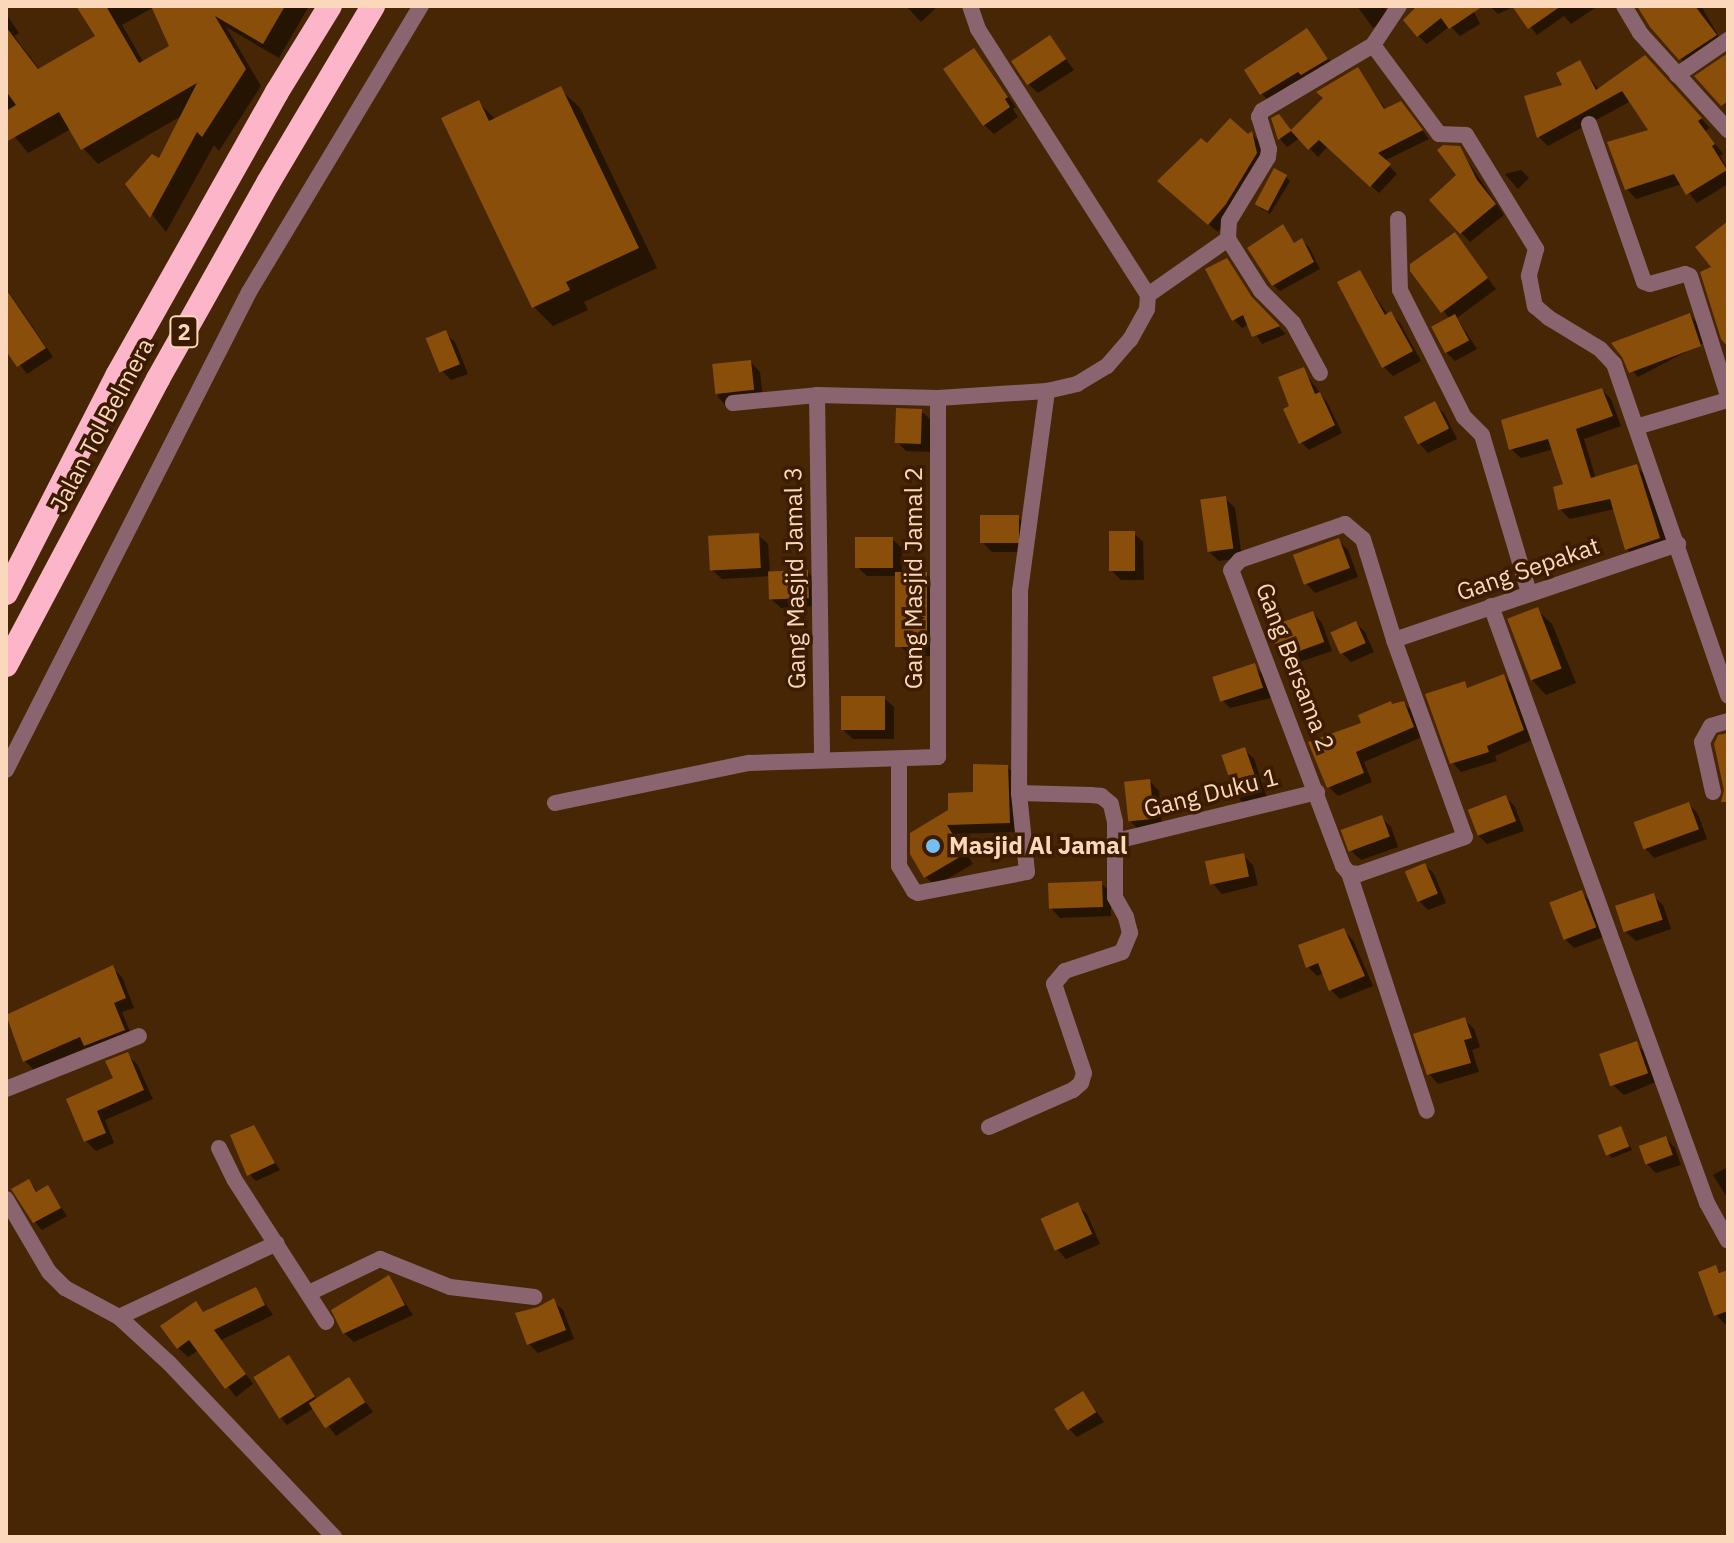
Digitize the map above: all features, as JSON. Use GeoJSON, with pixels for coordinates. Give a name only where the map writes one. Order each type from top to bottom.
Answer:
{"type":"FeatureCollection","features":[{"type":"Feature","properties":{"kind":"highway","name":"Jalan Tol Belmera"},"geometry":{"type":"LineString","coordinates":[[6,593],[117,376],[277,92],[330,6]]}},
{"type":"Feature","properties":{"kind":"highway","name":"Jalan Tol Belmera"},"geometry":{"type":"LineString","coordinates":[[6,665],[172,353],[373,6]]}},
{"type":"Feature","properties":{"kind":"street"},"geometry":{"type":"LineString","coordinates":[[6,770],[249,292],[421,6]]}},
{"type":"Feature","properties":{"kind":"street"},"geometry":{"type":"LineString","coordinates":[[733,403],[817,395],[938,398],[1047,391],[1077,384],[1107,366],[1130,340],[1147,309],[1148,295],[978,29],[970,6]]}},
{"type":"Feature","properties":{"kind":"street"},"geometry":{"type":"LineString","coordinates":[[1320,373],[1293,323],[1261,291],[1228,239],[1229,221],[1268,157],[1269,149],[1259,117],[1262,111],[1373,45],[1399,6]]}},
{"type":"Feature","properties":{"kind":"street"},"geometry":{"type":"LineString","coordinates":[[1624,6],[1640,33],[1728,130]]}},
{"type":"Feature","properties":{"kind":"street"},"geometry":{"type":"LineString","coordinates":[[1677,75],[1728,40]]}},
{"type":"Feature","properties":{"kind":"street"},"geometry":{"type":"LineString","coordinates":[[1373,45],[1441,136],[1466,135],[1536,249],[1529,276],[1535,306],[1609,356],[1678,544],[1728,696]]}},
{"type":"Feature","properties":{"kind":"street"},"geometry":{"type":"LineString","coordinates":[[1589,124],[1644,282],[1650,284],[1685,274],[1690,276],[1728,398],[1636,427]]}},
{"type":"Feature","properties":{"kind":"street"},"geometry":{"type":"LineString","coordinates":[[1398,219],[1400,290],[1464,417],[1482,435],[1529,593]]}},
{"type":"Feature","properties":{"kind":"street"},"geometry":{"type":"LineString","coordinates":[[1148,295],[1228,239]]}},
{"type":"Feature","properties":{"kind":"street"},"geometry":{"type":"LineString","coordinates":[[555,803],[749,763],[899,761],[899,866],[909,886],[918,893],[1027,872],[1019,793],[1020,591],[1047,391]]}},
{"type":"Feature","properties":{"kind":"street","name":"Gang Masjid Jamal 3"},"geometry":{"type":"LineString","coordinates":[[817,395],[822,760]]}},
{"type":"Feature","properties":{"kind":"street","name":"Gang Masjid Jamal 2"},"geometry":{"type":"LineString","coordinates":[[899,761],[938,757],[938,398]]}},
{"type":"Feature","properties":{"kind":"street","name":"Gang Bersama 2"},"geometry":{"type":"LineString","coordinates":[[1345,524],[1363,539],[1394,640],[1465,837],[1359,874],[1349,873],[1317,792],[1231,570],[1240,560],[1345,524]]}},
{"type":"Feature","properties":{"kind":"street","name":"Gang Sepakat"},"geometry":{"type":"LineString","coordinates":[[1394,640],[1678,544]]}},
{"type":"Feature","properties":{"kind":"street"},"geometry":{"type":"LineString","coordinates":[[1491,606],[1707,1203],[1728,1241]]}},
{"type":"Feature","properties":{"kind":"street"},"geometry":{"type":"LineString","coordinates":[[1713,792],[1702,742],[1711,726],[1728,721]]}},
{"type":"Feature","properties":{"kind":"street","name":"Gang Duku 1"},"geometry":{"type":"LineString","coordinates":[[1116,841],[1317,792]]}},
{"type":"Feature","properties":{"kind":"street"},"geometry":{"type":"LineString","coordinates":[[989,1127],[1073,1090],[1081,1083],[1084,1073],[1054,984],[1065,971],[1122,952],[1127,945],[1126,917],[1115,897],[1116,841],[1111,804],[1101,796],[1019,793]]}},
{"type":"Feature","properties":{"kind":"street"},"geometry":{"type":"LineString","coordinates":[[1349,873],[1427,1111]]}},
{"type":"Feature","properties":{"kind":"street"},"geometry":{"type":"LineString","coordinates":[[6,1089],[139,1036]]}},
{"type":"Feature","properties":{"kind":"street"},"geometry":{"type":"LineString","coordinates":[[219,1148],[234,1179],[326,1322]]}},
{"type":"Feature","properties":{"kind":"street"},"geometry":{"type":"LineString","coordinates":[[6,1199],[49,1272],[65,1288],[119,1317],[169,1363],[334,1537]]}},
{"type":"Feature","properties":{"kind":"street"},"geometry":{"type":"LineString","coordinates":[[119,1317],[277,1243]]}},
{"type":"Feature","properties":{"kind":"street"},"geometry":{"type":"LineString","coordinates":[[309,1293],[380,1259],[450,1287],[534,1297]]}},
{"type":"Feature","properties":{"kind":"building"},"geometry":{"type":"Polygon","coordinates":[[[76,6],[106,6],[139,63],[169,46],[151,6],[285,6],[263,44],[215,16],[246,69],[202,137],[197,132],[150,218],[125,184],[152,154],[159,158],[197,83],[81,150],[59,112],[6,142],[6,111],[16,105],[6,91],[6,27],[38,69],[95,36],[76,6]]]}},
{"type":"Feature","properties":{"kind":"building"},"geometry":{"type":"Polygon","coordinates":[[[1417,6],[1483,6],[1449,29],[1441,18],[1417,37],[1403,20],[1417,6]]]}},
{"type":"Feature","properties":{"kind":"building"},"geometry":{"type":"Polygon","coordinates":[[[1512,6],[1561,6],[1528,29],[1512,6]]]}},
{"type":"Feature","properties":{"kind":"building"},"geometry":{"type":"Polygon","coordinates":[[[1637,6],[1695,6],[1717,35],[1679,60],[1650,27],[1637,6]]]}},
{"type":"Feature","properties":{"kind":"building"},"geometry":{"type":"Polygon","coordinates":[[[1307,28],[1328,59],[1301,75],[1298,72],[1260,95],[1244,70],[1307,28]]]}},
{"type":"Feature","properties":{"kind":"building"},"geometry":{"type":"Polygon","coordinates":[[[1050,35],[1066,59],[1027,85],[1011,61],[1050,35]]]}},
{"type":"Feature","properties":{"kind":"building"},"geometry":{"type":"Polygon","coordinates":[[[974,48],[1008,97],[1005,99],[1010,107],[983,126],[943,69],[974,48]]]}},
{"type":"Feature","properties":{"kind":"building"},"geometry":{"type":"Polygon","coordinates":[[[1728,53],[1728,101],[1721,106],[1694,76],[1728,53]]]}},
{"type":"Feature","properties":{"kind":"building"},"geometry":{"type":"Polygon","coordinates":[[[1645,55],[1702,118],[1698,121],[1715,144],[1712,146],[1727,170],[1686,195],[1674,174],[1625,190],[1607,142],[1648,130],[1622,91],[1537,138],[1524,96],[1562,85],[1556,73],[1580,60],[1596,90],[1645,55]]]}},
{"type":"Feature","properties":{"kind":"building"},"geometry":{"type":"Polygon","coordinates":[[[1358,67],[1384,109],[1401,101],[1423,130],[1378,153],[1391,164],[1370,187],[1319,140],[1308,150],[1291,131],[1278,140],[1271,118],[1279,114],[1291,130],[1323,98],[1316,92],[1358,67]]]}},
{"type":"Feature","properties":{"kind":"building"},"geometry":{"type":"Polygon","coordinates":[[[561,86],[639,248],[566,282],[570,290],[532,308],[441,118],[479,100],[489,121],[561,86]]]}},
{"type":"Feature","properties":{"kind":"building"},"geometry":{"type":"Polygon","coordinates":[[[1230,118],[1248,134],[1252,131],[1257,153],[1226,204],[1208,225],[1157,181],[1201,138],[1207,143],[1230,118]]]}},
{"type":"Feature","properties":{"kind":"building"},"geometry":{"type":"Polygon","coordinates":[[[1443,145],[1460,146],[1477,180],[1496,204],[1460,234],[1429,200],[1456,175],[1437,150],[1443,145]]]}},
{"type":"Feature","properties":{"kind":"building"},"geometry":{"type":"Polygon","coordinates":[[[1274,168],[1287,175],[1268,211],[1255,204],[1274,168]]]}},
{"type":"Feature","properties":{"kind":"building"},"geometry":{"type":"Polygon","coordinates":[[[1728,221],[1728,347],[1721,339],[1700,272],[1711,267],[1695,247],[1728,221]]]}},
{"type":"Feature","properties":{"kind":"building"},"geometry":{"type":"Polygon","coordinates":[[[1283,224],[1294,243],[1302,238],[1314,262],[1272,286],[1247,248],[1283,224]]]}},
{"type":"Feature","properties":{"kind":"building"},"geometry":{"type":"Polygon","coordinates":[[[1455,232],[1488,278],[1441,313],[1410,271],[1410,264],[1455,232]]]}},
{"type":"Feature","properties":{"kind":"building"},"geometry":{"type":"Polygon","coordinates":[[[1227,258],[1252,297],[1280,326],[1252,337],[1243,315],[1232,321],[1205,269],[1227,258]]]}},
{"type":"Feature","properties":{"kind":"building"},"geometry":{"type":"Polygon","coordinates":[[[1360,270],[1385,315],[1391,311],[1413,351],[1382,368],[1337,282],[1360,270]]]}},
{"type":"Feature","properties":{"kind":"building"},"geometry":{"type":"Polygon","coordinates":[[[6,289],[46,348],[17,367],[6,351],[6,289]]]}},
{"type":"Feature","properties":{"kind":"building"},"geometry":{"type":"Polygon","coordinates":[[[1690,313],[1701,346],[1629,373],[1611,343],[1690,313]]]}},
{"type":"Feature","properties":{"kind":"building"},"geometry":{"type":"Polygon","coordinates":[[[1455,314],[1469,340],[1445,353],[1431,327],[1455,314]]]}},
{"type":"Feature","properties":{"kind":"building"},"geometry":{"type":"Polygon","coordinates":[[[446,330],[460,364],[439,373],[426,338],[446,330]]]}},
{"type":"Feature","properties":{"kind":"building"},"geometry":{"type":"Polygon","coordinates":[[[751,360],[754,390],[715,394],[712,364],[751,360]]]}},
{"type":"Feature","properties":{"kind":"building"},"geometry":{"type":"Polygon","coordinates":[[[1304,367],[1315,394],[1320,392],[1335,425],[1299,444],[1283,409],[1289,406],[1278,377],[1304,367]]]}},
{"type":"Feature","properties":{"kind":"building"},"geometry":{"type":"Polygon","coordinates":[[[1602,388],[1613,416],[1576,429],[1591,478],[1637,464],[1660,538],[1625,550],[1610,499],[1558,510],[1553,487],[1563,484],[1548,439],[1509,450],[1501,420],[1602,388]]]}},
{"type":"Feature","properties":{"kind":"building"},"geometry":{"type":"Polygon","coordinates":[[[1435,401],[1449,429],[1418,445],[1404,417],[1435,401]]]}},
{"type":"Feature","properties":{"kind":"building"},"geometry":{"type":"Polygon","coordinates":[[[896,408],[922,409],[921,444],[895,443],[896,408]]]}},
{"type":"Feature","properties":{"kind":"building"},"geometry":{"type":"Polygon","coordinates":[[[1226,496],[1233,548],[1208,552],[1200,500],[1226,496]]]}},
{"type":"Feature","properties":{"kind":"building"},"geometry":{"type":"Polygon","coordinates":[[[980,515],[1019,515],[1019,543],[980,543],[980,515]]]}},
{"type":"Feature","properties":{"kind":"building"},"geometry":{"type":"Polygon","coordinates":[[[1109,531],[1135,531],[1135,571],[1109,571],[1109,531]]]}},
{"type":"Feature","properties":{"kind":"building"},"geometry":{"type":"Polygon","coordinates":[[[759,533],[761,568],[710,571],[708,536],[759,533]]]}},
{"type":"Feature","properties":{"kind":"building"},"geometry":{"type":"Polygon","coordinates":[[[855,537],[893,537],[893,568],[855,568],[855,537]]]}},
{"type":"Feature","properties":{"kind":"building"},"geometry":{"type":"Polygon","coordinates":[[[1339,538],[1350,568],[1304,585],[1293,555],[1339,538]]]}},
{"type":"Feature","properties":{"kind":"building"},"geometry":{"type":"Polygon","coordinates":[[[808,570],[809,598],[769,599],[768,571],[808,570]]]}},
{"type":"Feature","properties":{"kind":"building"},"geometry":{"type":"Polygon","coordinates":[[[895,572],[927,572],[927,647],[895,647],[895,572]]]}},
{"type":"Feature","properties":{"kind":"building"},"geometry":{"type":"Polygon","coordinates":[[[1538,607],[1562,669],[1531,680],[1507,619],[1538,607]]]}},
{"type":"Feature","properties":{"kind":"building"},"geometry":{"type":"Polygon","coordinates":[[[1313,611],[1324,642],[1280,658],[1269,627],[1313,611]]]}},
{"type":"Feature","properties":{"kind":"building"},"geometry":{"type":"Polygon","coordinates":[[[1356,621],[1366,643],[1340,654],[1330,632],[1356,621]]]}},
{"type":"Feature","properties":{"kind":"building"},"geometry":{"type":"Polygon","coordinates":[[[1255,663],[1263,688],[1220,702],[1212,677],[1255,663]]]}},
{"type":"Feature","properties":{"kind":"building"},"geometry":{"type":"Polygon","coordinates":[[[1504,674],[1524,730],[1487,746],[1489,752],[1450,764],[1425,694],[1465,681],[1467,688],[1504,674]]]}},
{"type":"Feature","properties":{"kind":"building"},"geometry":{"type":"Polygon","coordinates":[[[841,696],[885,696],[885,730],[841,730],[841,696]]]}},
{"type":"Feature","properties":{"kind":"building"},"geometry":{"type":"Polygon","coordinates":[[[1391,701],[1392,704],[1404,701],[1414,727],[1356,752],[1364,773],[1327,788],[1308,742],[1361,723],[1358,715],[1391,701]]]}},
{"type":"Feature","properties":{"kind":"building"},"geometry":{"type":"Polygon","coordinates":[[[1728,733],[1728,802],[1721,802],[1724,790],[1714,744],[1718,735],[1728,733]]]}},
{"type":"Feature","properties":{"kind":"building"},"geometry":{"type":"Polygon","coordinates":[[[1245,747],[1260,790],[1236,799],[1221,755],[1245,747]]]}},
{"type":"Feature","properties":{"kind":"building"},"geometry":{"type":"Polygon","coordinates":[[[973,764],[1008,765],[1010,823],[947,825],[965,854],[924,878],[910,854],[910,833],[948,810],[948,793],[973,792],[973,764]]]}},
{"type":"Feature","properties":{"kind":"building"},"geometry":{"type":"Polygon","coordinates":[[[1150,779],[1154,819],[1128,821],[1124,782],[1150,779]]]}},
{"type":"Feature","properties":{"kind":"building"},"geometry":{"type":"Polygon","coordinates":[[[1506,795],[1516,821],[1478,836],[1468,810],[1506,795]]]}},
{"type":"Feature","properties":{"kind":"building"},"geometry":{"type":"Polygon","coordinates":[[[1689,802],[1699,829],[1643,849],[1634,822],[1689,802]]]}},
{"type":"Feature","properties":{"kind":"building"},"geometry":{"type":"Polygon","coordinates":[[[1382,815],[1390,837],[1349,852],[1341,830],[1382,815]]]}},
{"type":"Feature","properties":{"kind":"building"},"geometry":{"type":"Polygon","coordinates":[[[1244,853],[1249,876],[1210,885],[1205,861],[1244,853]]]}},
{"type":"Feature","properties":{"kind":"building"},"geometry":{"type":"Polygon","coordinates":[[[1425,863],[1438,893],[1418,902],[1405,872],[1425,863]]]}},
{"type":"Feature","properties":{"kind":"building"},"geometry":{"type":"Polygon","coordinates":[[[1102,881],[1103,907],[1049,909],[1048,883],[1102,881]]]}},
{"type":"Feature","properties":{"kind":"building"},"geometry":{"type":"Polygon","coordinates":[[[1582,890],[1596,927],[1564,940],[1549,903],[1582,890]]]}},
{"type":"Feature","properties":{"kind":"building"},"geometry":{"type":"Polygon","coordinates":[[[1654,893],[1663,920],[1624,932],[1615,906],[1654,893]]]}},
{"type":"Feature","properties":{"kind":"building"},"geometry":{"type":"Polygon","coordinates":[[[1344,928],[1365,976],[1329,991],[1318,963],[1306,968],[1298,945],[1344,928]]]}},
{"type":"Feature","properties":{"kind":"building"},"geometry":{"type":"Polygon","coordinates":[[[113,965],[126,998],[114,1003],[125,1030],[84,1046],[80,1037],[23,1062],[6,1015],[113,965]]]}},
{"type":"Feature","properties":{"kind":"building"},"geometry":{"type":"Polygon","coordinates":[[[1465,1017],[1472,1038],[1464,1040],[1471,1063],[1427,1075],[1413,1034],[1465,1017]]]}},
{"type":"Feature","properties":{"kind":"building"},"geometry":{"type":"Polygon","coordinates":[[[1637,1041],[1648,1073],[1610,1086],[1599,1054],[1637,1041]]]}},
{"type":"Feature","properties":{"kind":"building"},"geometry":{"type":"Polygon","coordinates":[[[128,1052],[144,1090],[97,1111],[106,1133],[84,1142],[66,1099],[113,1078],[105,1061],[128,1052]]]}},
{"type":"Feature","properties":{"kind":"building"},"geometry":{"type":"Polygon","coordinates":[[[254,1125],[275,1163],[247,1176],[230,1135],[254,1125]]]}},
{"type":"Feature","properties":{"kind":"building"},"geometry":{"type":"Polygon","coordinates":[[[1621,1126],[1629,1146],[1606,1156],[1598,1135],[1621,1126]]]}},
{"type":"Feature","properties":{"kind":"building"},"geometry":{"type":"Polygon","coordinates":[[[1666,1136],[1673,1155],[1646,1165],[1639,1146],[1666,1136]]]}},
{"type":"Feature","properties":{"kind":"building"},"geometry":{"type":"Polygon","coordinates":[[[29,1179],[36,1192],[48,1185],[61,1208],[33,1223],[11,1189],[29,1179]]]}},
{"type":"Feature","properties":{"kind":"building"},"geometry":{"type":"Polygon","coordinates":[[[1078,1202],[1092,1234],[1055,1251],[1041,1219],[1078,1202]]]}},
{"type":"Feature","properties":{"kind":"building"},"geometry":{"type":"Polygon","coordinates":[[[1716,1265],[1719,1273],[1728,1270],[1728,1311],[1714,1316],[1698,1272],[1716,1265]]]}},
{"type":"Feature","properties":{"kind":"building"},"geometry":{"type":"Polygon","coordinates":[[[389,1275],[405,1305],[343,1334],[331,1310],[389,1275]]]}},
{"type":"Feature","properties":{"kind":"building"},"geometry":{"type":"Polygon","coordinates":[[[256,1287],[265,1305],[214,1330],[246,1374],[225,1389],[189,1340],[177,1349],[160,1326],[196,1301],[203,1312],[256,1287]]]}},
{"type":"Feature","properties":{"kind":"building"},"geometry":{"type":"Polygon","coordinates":[[[554,1298],[566,1330],[527,1345],[515,1313],[538,1307],[554,1298]]]}},
{"type":"Feature","properties":{"kind":"building"},"geometry":{"type":"Polygon","coordinates":[[[289,1355],[315,1397],[279,1419],[253,1377],[289,1355]]]}},
{"type":"Feature","properties":{"kind":"building"},"geometry":{"type":"Polygon","coordinates":[[[349,1377],[365,1402],[325,1428],[309,1403],[349,1377]]]}},
{"type":"Feature","properties":{"kind":"building"},"geometry":{"type":"Polygon","coordinates":[[[1083,1391],[1096,1412],[1067,1430],[1054,1409],[1083,1391]]]}},
{"type":"Feature","properties":{"kind":"place","name":"Masjid Al Jamal"},"geometry":{"type":"Point","coordinates":[933,846]}}]}
